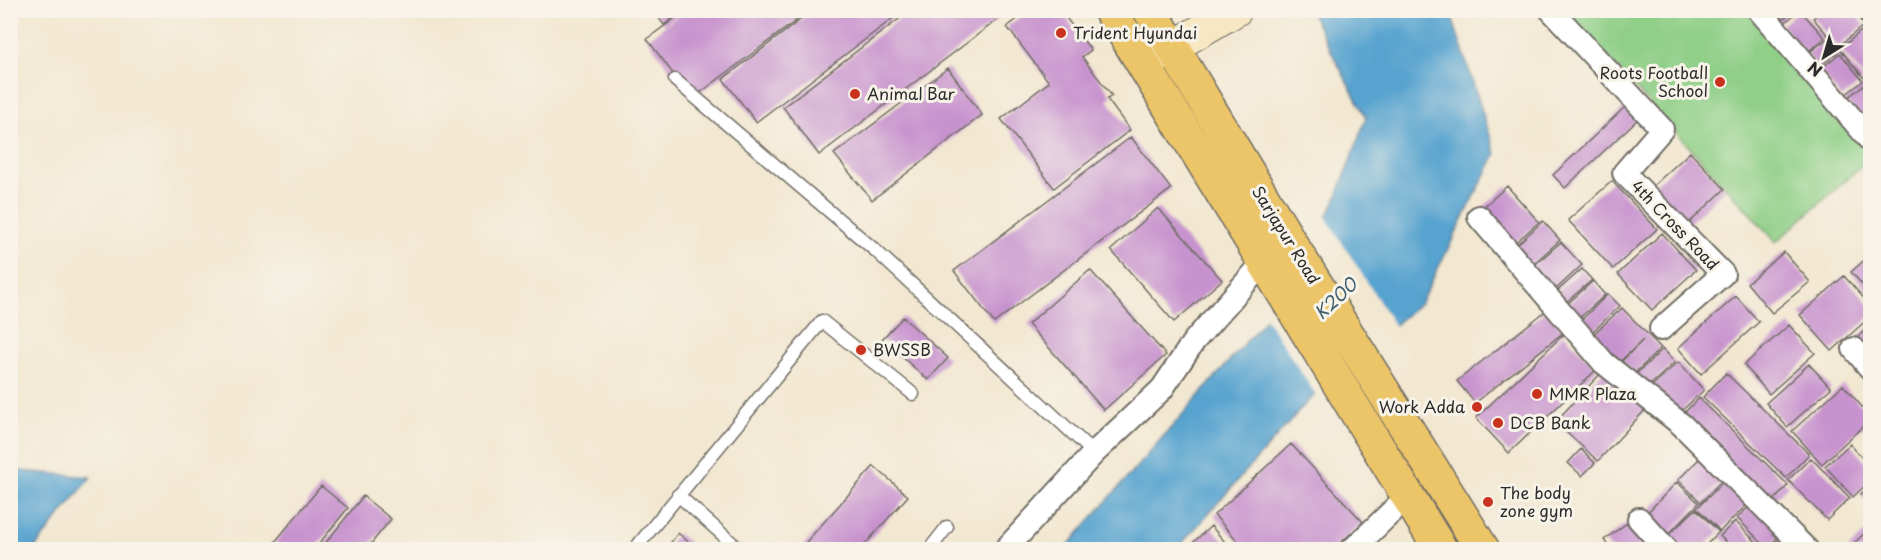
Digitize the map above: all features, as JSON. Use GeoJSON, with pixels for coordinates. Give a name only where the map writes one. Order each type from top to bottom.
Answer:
{"type":"FeatureCollection","features":[{"type":"Feature","properties":{"kind":"main road"},"geometry":{"type":"LineString","coordinates":[[1143,64],[1236,10]]}},
{"type":"Feature","properties":{"kind":"main road"},"geometry":{"type":"LineString","coordinates":[[1117,21],[1155,12]]}},
{"type":"Feature","properties":{"kind":"main road","name":"Sarjapur Road"},"geometry":{"type":"LineString","coordinates":[[1155,12],[1172,47],[1292,246],[1483,549]]}},
{"type":"Feature","properties":{"kind":"main road","name":"Sarjapur Road"},"geometry":{"type":"LineString","coordinates":[[1117,21],[1441,549]]}},
{"type":"Feature","properties":{"kind":"street","name":"4th Cross Road"},"geometry":{"type":"LineString","coordinates":[[1551,10],[1662,129],[1624,173],[1723,274],[1661,329]]}},
{"type":"Feature","properties":{"kind":"street"},"geometry":{"type":"LineString","coordinates":[[1759,10],[1870,140]]}},
{"type":"Feature","properties":{"kind":"street"},"geometry":{"type":"LineString","coordinates":[[1479,217],[1604,363],[1682,425],[1807,549]]}},
{"type":"Feature","properties":{"kind":"street"},"geometry":{"type":"LineString","coordinates":[[1005,549],[1094,453],[1162,389],[1194,341],[1268,268]]}},
{"type":"Feature","properties":{"kind":"street"},"geometry":{"type":"LineString","coordinates":[[1854,349],[1870,368]]}},
{"type":"Feature","properties":{"kind":"street"},"geometry":{"type":"LineString","coordinates":[[1352,549],[1409,495]]}},
{"type":"Feature","properties":{"kind":"street"},"geometry":{"type":"LineString","coordinates":[[1639,519],[1667,549]]}},
{"type":"Feature","properties":{"kind":"lane"},"geometry":{"type":"LineString","coordinates":[[675,80],[876,251],[1094,453]]}},
{"type":"Feature","properties":{"kind":"lane"},"geometry":{"type":"LineString","coordinates":[[634,549],[822,321],[913,394]]}},
{"type":"Feature","properties":{"kind":"lane"},"geometry":{"type":"LineString","coordinates":[[678,495],[740,549]]}},
{"type":"Feature","properties":{"kind":"lane"},"geometry":{"type":"LineString","coordinates":[[929,549],[947,527]]}},
{"type":"Feature","properties":{"kind":"green space","name":"Roots Football School"},"geometry":{"type":"Polygon","coordinates":[[[1565,11],[1750,11],[1870,153],[1870,159],[1776,242],[1565,11]]]}},
{"type":"Feature","properties":{"kind":"water","name":"K200"},"geometry":{"type":"Polygon","coordinates":[[[1316,10],[1450,11],[1496,154],[1421,302],[1310,399],[1177,549],[1064,550],[1264,321],[1334,204],[1366,118],[1311,13],[1316,10]]]}},
{"type":"Feature","properties":{"kind":"water"},"geometry":{"type":"Polygon","coordinates":[[[10,470],[91,477],[34,549],[11,548],[10,470]]]}},
{"type":"Feature","properties":{"kind":"pier"},"geometry":{"type":"Polygon","coordinates":[[[1324,214],[1396,328],[1317,397],[1264,315],[1324,214]]]}},
{"type":"Feature","properties":{"kind":"building"},"geometry":{"type":"Polygon","coordinates":[[[653,10],[684,10],[664,25],[653,10]]]}},
{"type":"Feature","properties":{"kind":"building"},"geometry":{"type":"Polygon","coordinates":[[[686,10],[810,10],[692,99],[647,39],[686,10]]]}},
{"type":"Feature","properties":{"kind":"building"},"geometry":{"type":"Polygon","coordinates":[[[813,10],[904,10],[756,122],[723,79],[813,10]]]}},
{"type":"Feature","properties":{"kind":"building"},"geometry":{"type":"Polygon","coordinates":[[[911,10],[1010,10],[819,155],[783,107],[911,10]]]}},
{"type":"Feature","properties":{"kind":"building"},"geometry":{"type":"Polygon","coordinates":[[[1029,10],[1060,10],[1091,50],[1082,57],[1112,96],[1107,99],[1130,130],[1054,188],[1001,119],[1049,82],[1007,27],[1029,10]]]}},
{"type":"Feature","properties":{"kind":"building"},"geometry":{"type":"Polygon","coordinates":[[[1768,10],[1794,10],[1778,24],[1768,10]]]}},
{"type":"Feature","properties":{"kind":"building"},"geometry":{"type":"Polygon","coordinates":[[[1800,10],[1825,38],[1805,54],[1782,25],[1800,10]]]}},
{"type":"Feature","properties":{"kind":"building"},"geometry":{"type":"Polygon","coordinates":[[[1823,10],[1852,10],[1864,25],[1838,47],[1813,18],[1823,10]]]}},
{"type":"Feature","properties":{"kind":"building"},"geometry":{"type":"Polygon","coordinates":[[[1867,26],[1870,31],[1870,72],[1864,78],[1840,49],[1867,26]]]}},
{"type":"Feature","properties":{"kind":"building"},"geometry":{"type":"Polygon","coordinates":[[[1827,39],[1838,52],[1818,68],[1807,54],[1827,39]]]}},
{"type":"Feature","properties":{"kind":"building"},"geometry":{"type":"Polygon","coordinates":[[[1840,53],[1863,81],[1841,98],[1819,70],[1840,53]]]}},
{"type":"Feature","properties":{"kind":"building"},"geometry":{"type":"Polygon","coordinates":[[[948,68],[982,115],[872,200],[834,154],[948,68]]]}},
{"type":"Feature","properties":{"kind":"building"},"geometry":{"type":"Polygon","coordinates":[[[1867,82],[1870,87],[1870,132],[1845,100],[1867,82]]]}},
{"type":"Feature","properties":{"kind":"building"},"geometry":{"type":"Polygon","coordinates":[[[1627,105],[1639,118],[1565,188],[1553,175],[1627,105]]]}},
{"type":"Feature","properties":{"kind":"building"},"geometry":{"type":"Polygon","coordinates":[[[1131,137],[1171,189],[994,323],[954,271],[1131,137]]]}},
{"type":"Feature","properties":{"kind":"building"},"geometry":{"type":"Polygon","coordinates":[[[1690,152],[1725,189],[1688,224],[1653,186],[1690,152]]]}},
{"type":"Feature","properties":{"kind":"building"},"geometry":{"type":"Polygon","coordinates":[[[1612,181],[1657,229],[1613,269],[1568,220],[1612,181]]]}},
{"type":"Feature","properties":{"kind":"building"},"geometry":{"type":"Polygon","coordinates":[[[1507,186],[1539,222],[1510,247],[1479,211],[1507,186]]]}},
{"type":"Feature","properties":{"kind":"building"},"geometry":{"type":"Polygon","coordinates":[[[1158,208],[1222,280],[1174,322],[1111,250],[1158,208]]]}},
{"type":"Feature","properties":{"kind":"building"},"geometry":{"type":"Polygon","coordinates":[[[1543,221],[1560,240],[1530,267],[1513,248],[1543,221]]]}},
{"type":"Feature","properties":{"kind":"building"},"geometry":{"type":"Polygon","coordinates":[[[1662,233],[1696,270],[1652,310],[1618,274],[1662,233]]]}},
{"type":"Feature","properties":{"kind":"building"},"geometry":{"type":"Polygon","coordinates":[[[1561,242],[1582,265],[1552,293],[1530,269],[1561,242]]]}},
{"type":"Feature","properties":{"kind":"building"},"geometry":{"type":"Polygon","coordinates":[[[1784,252],[1810,282],[1772,313],[1747,283],[1784,252]]]}},
{"type":"Feature","properties":{"kind":"building"},"geometry":{"type":"Polygon","coordinates":[[[1870,255],[1870,293],[1851,272],[1870,255]]]}},
{"type":"Feature","properties":{"kind":"building"},"geometry":{"type":"Polygon","coordinates":[[[1582,269],[1592,280],[1564,304],[1554,294],[1582,269]]]}},
{"type":"Feature","properties":{"kind":"building"},"geometry":{"type":"Polygon","coordinates":[[[1090,270],[1166,355],[1104,410],[1028,324],[1090,270]]]}},
{"type":"Feature","properties":{"kind":"building"},"geometry":{"type":"Polygon","coordinates":[[[1844,276],[1870,305],[1870,317],[1832,351],[1800,315],[1844,276]]]}},
{"type":"Feature","properties":{"kind":"building"},"geometry":{"type":"Polygon","coordinates":[[[1593,281],[1605,295],[1576,321],[1564,307],[1593,281]]]}},
{"type":"Feature","properties":{"kind":"building"},"geometry":{"type":"Polygon","coordinates":[[[1608,294],[1620,306],[1589,335],[1578,323],[1608,294]]]}},
{"type":"Feature","properties":{"kind":"building"},"geometry":{"type":"Polygon","coordinates":[[[1736,296],[1759,322],[1701,374],[1678,348],[1736,296]]]}},
{"type":"Feature","properties":{"kind":"building"},"geometry":{"type":"Polygon","coordinates":[[[1622,308],[1661,348],[1634,374],[1622,361],[1643,340],[1614,367],[1588,339],[1622,308]]]}},
{"type":"Feature","properties":{"kind":"building"},"geometry":{"type":"Polygon","coordinates":[[[1547,310],[1564,332],[1475,403],[1457,381],[1547,310]]]}},
{"type":"Feature","properties":{"kind":"building"},"geometry":{"type":"Polygon","coordinates":[[[903,317],[948,358],[928,380],[882,339],[903,317]]]}},
{"type":"Feature","properties":{"kind":"building"},"geometry":{"type":"Polygon","coordinates":[[[1789,325],[1815,353],[1769,394],[1744,365],[1789,325]]]}},
{"type":"Feature","properties":{"kind":"building"},"geometry":{"type":"Polygon","coordinates":[[[1870,325],[1870,351],[1858,337],[1870,325]]]}},
{"type":"Feature","properties":{"kind":"building","name":"MMR Plaza"},"geometry":{"type":"Polygon","coordinates":[[[1564,334],[1597,369],[1509,453],[1476,418],[1564,334]]]}},
{"type":"Feature","properties":{"kind":"building"},"geometry":{"type":"Polygon","coordinates":[[[1663,349],[1675,362],[1644,391],[1632,378],[1663,349]]]}},
{"type":"Feature","properties":{"kind":"building"},"geometry":{"type":"Polygon","coordinates":[[[1678,362],[1704,390],[1675,417],[1649,389],[1678,362]]]}},
{"type":"Feature","properties":{"kind":"building"},"geometry":{"type":"Polygon","coordinates":[[[1809,364],[1831,388],[1787,427],[1766,403],[1809,364]]]}},
{"type":"Feature","properties":{"kind":"building"},"geometry":{"type":"Polygon","coordinates":[[[1604,370],[1646,409],[1598,461],[1555,422],[1604,370]]]}},
{"type":"Feature","properties":{"kind":"building"},"geometry":{"type":"Polygon","coordinates":[[[1726,373],[1809,454],[1786,478],[1703,397],[1726,373]]]}},
{"type":"Feature","properties":{"kind":"building"},"geometry":{"type":"Polygon","coordinates":[[[1843,385],[1870,416],[1870,420],[1822,464],[1792,431],[1843,385]]]}},
{"type":"Feature","properties":{"kind":"building"},"geometry":{"type":"Polygon","coordinates":[[[1699,398],[1788,485],[1769,506],[1679,418],[1699,398]]]}},
{"type":"Feature","properties":{"kind":"building"},"geometry":{"type":"Polygon","coordinates":[[[1291,444],[1363,522],[1333,550],[1246,550],[1214,515],[1291,444]]]}},
{"type":"Feature","properties":{"kind":"building"},"geometry":{"type":"Polygon","coordinates":[[[1850,444],[1870,467],[1870,481],[1853,497],[1825,466],[1850,444]]]}},
{"type":"Feature","properties":{"kind":"building"},"geometry":{"type":"Polygon","coordinates":[[[1581,449],[1595,463],[1582,476],[1568,463],[1581,449]]]}},
{"type":"Feature","properties":{"kind":"building"},"geometry":{"type":"Polygon","coordinates":[[[1704,454],[1727,475],[1701,502],[1678,480],[1704,454]]]}},
{"type":"Feature","properties":{"kind":"building"},"geometry":{"type":"Polygon","coordinates":[[[1811,458],[1850,498],[1827,520],[1788,480],[1811,458]]]}},
{"type":"Feature","properties":{"kind":"building"},"geometry":{"type":"Polygon","coordinates":[[[874,466],[908,496],[860,550],[799,550],[874,466]]]}},
{"type":"Feature","properties":{"kind":"building"},"geometry":{"type":"Polygon","coordinates":[[[1728,478],[1751,501],[1720,531],[1697,508],[1728,478]]]}},
{"type":"Feature","properties":{"kind":"building"},"geometry":{"type":"Polygon","coordinates":[[[1677,482],[1699,503],[1664,539],[1642,518],[1677,482]]]}},
{"type":"Feature","properties":{"kind":"building"},"geometry":{"type":"Polygon","coordinates":[[[321,486],[348,508],[314,550],[284,550],[275,542],[321,486]]]}},
{"type":"Feature","properties":{"kind":"building"},"geometry":{"type":"Polygon","coordinates":[[[1870,486],[1870,505],[1861,494],[1870,486]]]}},
{"type":"Feature","properties":{"kind":"building"},"geometry":{"type":"Polygon","coordinates":[[[363,496],[391,519],[366,550],[320,550],[363,496]]]}},
{"type":"Feature","properties":{"kind":"building"},"geometry":{"type":"Polygon","coordinates":[[[1754,502],[1783,532],[1767,548],[1737,518],[1754,502]]]}},
{"type":"Feature","properties":{"kind":"building"},"geometry":{"type":"Polygon","coordinates":[[[1696,509],[1719,532],[1701,550],[1672,550],[1663,540],[1696,509]]]}},
{"type":"Feature","properties":{"kind":"building"},"geometry":{"type":"Polygon","coordinates":[[[1631,520],[1646,540],[1634,550],[1611,550],[1604,540],[1631,520]]]}},
{"type":"Feature","properties":{"kind":"building"},"geometry":{"type":"Polygon","coordinates":[[[1735,521],[1761,547],[1759,550],[1734,550],[1720,536],[1735,521]]]}},
{"type":"Feature","properties":{"kind":"building"},"geometry":{"type":"Polygon","coordinates":[[[1211,526],[1232,550],[1185,550],[1211,526]]]}},
{"type":"Feature","properties":{"kind":"building"},"geometry":{"type":"Polygon","coordinates":[[[1870,528],[1870,550],[1851,550],[1849,548],[1870,528]]]}},
{"type":"Feature","properties":{"kind":"building"},"geometry":{"type":"Polygon","coordinates":[[[678,533],[698,550],[665,550],[678,533]]]}},
{"type":"Feature","properties":{"kind":"building"},"geometry":{"type":"Polygon","coordinates":[[[1785,533],[1802,550],[1768,550],[1785,533]]]}},
{"type":"Feature","properties":{"kind":"place","name":"Trident Hyundai"},"geometry":{"type":"Point","coordinates":[1061,33]}},
{"type":"Feature","properties":{"kind":"place","name":"Roots Football School"},"geometry":{"type":"Point","coordinates":[1720,82]}},
{"type":"Feature","properties":{"kind":"place","name":"Animal Bar"},"geometry":{"type":"Point","coordinates":[855,94]}},
{"type":"Feature","properties":{"kind":"place","name":"BWSSB"},"geometry":{"type":"Point","coordinates":[861,350]}},
{"type":"Feature","properties":{"kind":"place","name":"MMR Plaza"},"geometry":{"type":"Point","coordinates":[1537,394]}},
{"type":"Feature","properties":{"kind":"place","name":"Work Adda"},"geometry":{"type":"Point","coordinates":[1477,407]}},
{"type":"Feature","properties":{"kind":"place","name":"DCB Bank"},"geometry":{"type":"Point","coordinates":[1498,423]}},
{"type":"Feature","properties":{"kind":"place","name":"The body zone gym"},"geometry":{"type":"Point","coordinates":[1488,502]}}]}
